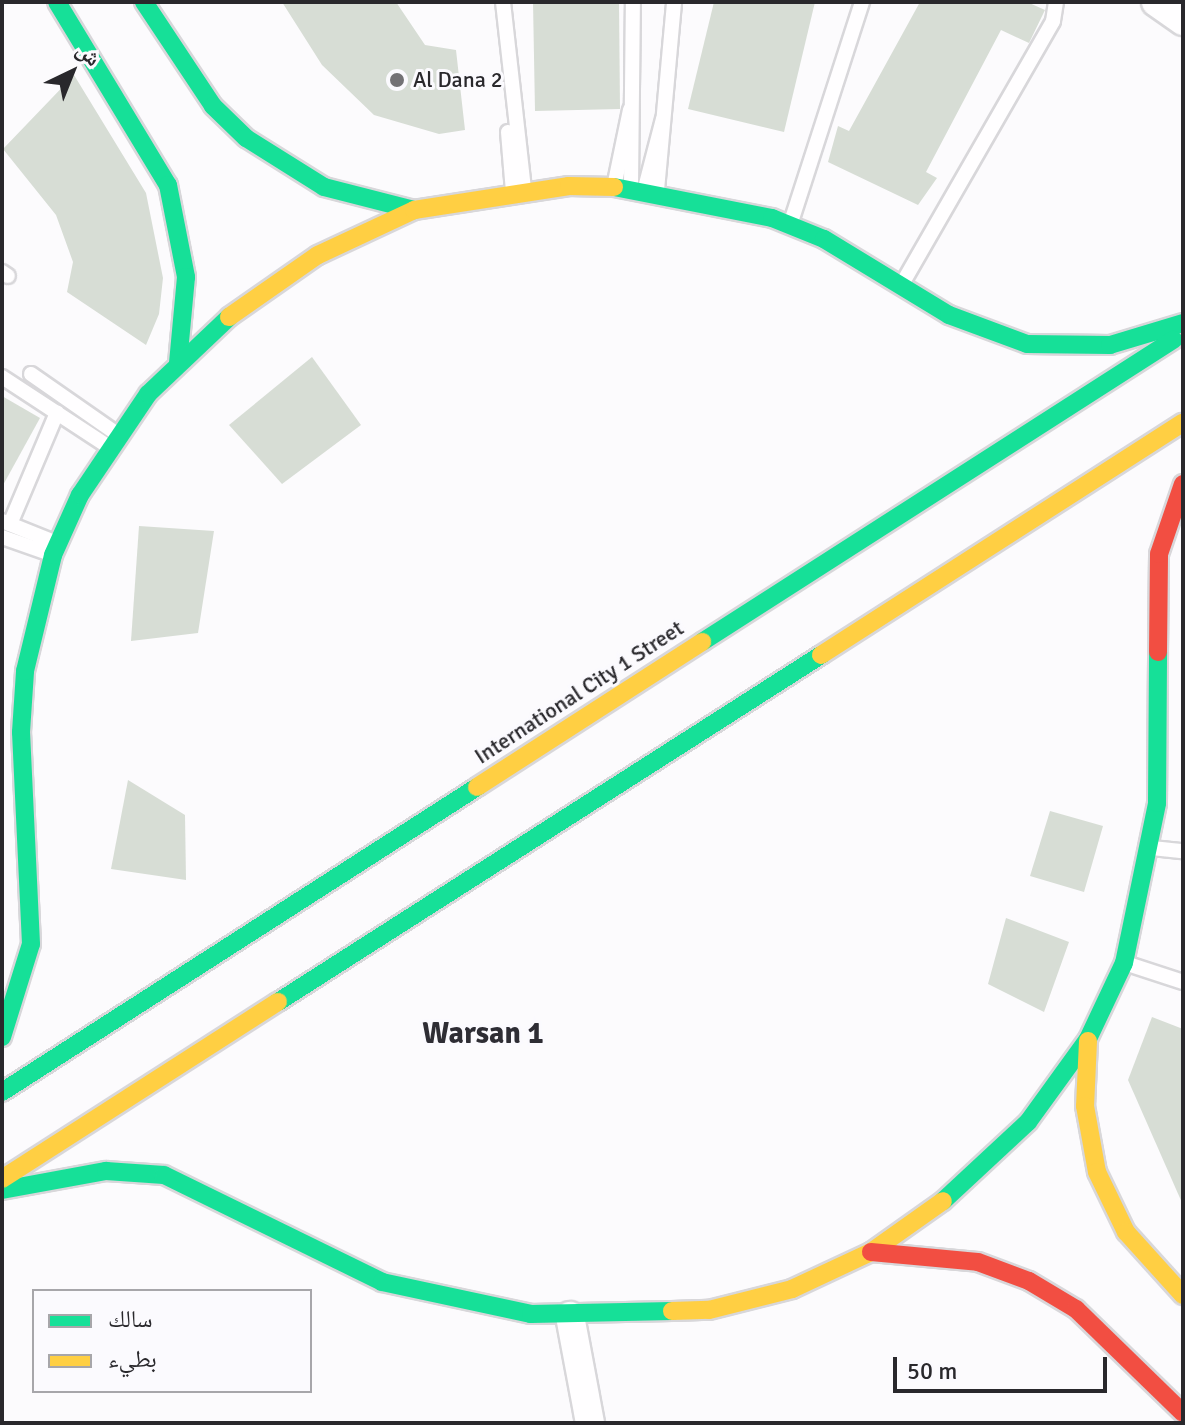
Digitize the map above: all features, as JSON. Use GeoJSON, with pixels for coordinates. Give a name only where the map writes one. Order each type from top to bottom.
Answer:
{"type":"FeatureCollection","features":[{"type":"Feature","properties":{"kind":"street"},"geometry":{"type":"LineString","coordinates":[[57,2],[168,185],[186,277],[178,363]]}},
{"type":"Feature","properties":{"kind":"street"},"geometry":{"type":"LineString","coordinates":[[144,2],[213,106],[246,138],[324,187],[414,210]]}},
{"type":"Feature","properties":{"kind":"street"},"geometry":{"type":"LineString","coordinates":[[1156,2],[1183,21]]}},
{"type":"Feature","properties":{"kind":"street"},"geometry":{"type":"LineString","coordinates":[[2,1037],[31,944],[28,840],[12,731],[56,549],[113,440],[178,363],[273,283],[414,210],[518,190],[636,189],[790,225],[961,321],[1027,344],[1110,345],[1183,323]]}},
{"type":"Feature","properties":{"kind":"street","name":"International City 1 Street"},"geometry":{"type":"LineString","coordinates":[[2,1092],[1183,334]]}},
{"type":"Feature","properties":{"kind":"street"},"geometry":{"type":"LineString","coordinates":[[2,1179],[1183,423]]}},
{"type":"Feature","properties":{"kind":"street"},"geometry":{"type":"LineString","coordinates":[[2,1190],[93,1172],[164,1175],[382,1282],[480,1308],[570,1316],[709,1310],[792,1289],[871,1252],[993,1159],[1088,1039],[1124,963],[1152,848],[1160,754],[1156,592],[1168,513],[1183,484]]}},
{"type":"Feature","properties":{"kind":"street"},"geometry":{"type":"LineString","coordinates":[[1088,1039],[1085,1106],[1097,1172],[1126,1232],[1183,1295]]}},
{"type":"Feature","properties":{"kind":"street"},"geometry":{"type":"LineString","coordinates":[[871,1252],[978,1262],[1029,1281],[1076,1309],[1183,1413]]}},
{"type":"Feature","properties":{"kind":"street"},"geometry":{"type":"LineString","coordinates":[[570,1316],[590,1423]]}},
{"type":"Feature","properties":{"kind":"lane"},"geometry":{"type":"LineString","coordinates":[[503,2],[518,190]]}},
{"type":"Feature","properties":{"kind":"lane"},"geometry":{"type":"LineString","coordinates":[[633,2],[630,110],[636,189]]}},
{"type":"Feature","properties":{"kind":"lane"},"geometry":{"type":"LineString","coordinates":[[636,189],[665,115],[674,2]]}},
{"type":"Feature","properties":{"kind":"lane"},"geometry":{"type":"LineString","coordinates":[[790,225],[862,2]]}},
{"type":"Feature","properties":{"kind":"lane"},"geometry":{"type":"LineString","coordinates":[[901,286],[1053,21],[1056,2]]}},
{"type":"Feature","properties":{"kind":"lane"},"geometry":{"type":"LineString","coordinates":[[507,116],[518,190]]}},
{"type":"Feature","properties":{"kind":"lane"},"geometry":{"type":"LineString","coordinates":[[31,374],[113,440]]}},
{"type":"Feature","properties":{"kind":"lane"},"geometry":{"type":"LineString","coordinates":[[2,377],[57,413],[113,440]]}},
{"type":"Feature","properties":{"kind":"lane"},"geometry":{"type":"LineString","coordinates":[[56,549],[5,527],[57,413]]}},
{"type":"Feature","properties":{"kind":"lane"},"geometry":{"type":"LineString","coordinates":[[2,843],[28,840]]}},
{"type":"Feature","properties":{"kind":"lane"},"geometry":{"type":"LineString","coordinates":[[1152,848],[1183,851]]}},
{"type":"Feature","properties":{"kind":"lane"},"geometry":{"type":"LineString","coordinates":[[1124,963],[1183,982]]}},
{"type":"Feature","properties":{"kind":"building","name":"Al Dana 2"},"geometry":{"type":"Polygon","coordinates":[[[282,2],[396,2],[425,45],[456,50],[465,130],[439,134],[374,115],[322,65],[282,2]]]}},
{"type":"Feature","properties":{"kind":"building"},"geometry":{"type":"Polygon","coordinates":[[[533,2],[619,2],[620,109],[535,111],[533,2]]]}},
{"type":"Feature","properties":{"kind":"building"},"geometry":{"type":"Polygon","coordinates":[[[714,2],[815,2],[784,132],[688,109],[714,2]]]}},
{"type":"Feature","properties":{"kind":"building"},"geometry":{"type":"Polygon","coordinates":[[[920,2],[1027,2],[1045,10],[1029,43],[1001,30],[926,172],[937,178],[918,205],[828,162],[838,126],[849,131],[920,2]]]}},
{"type":"Feature","properties":{"kind":"building"},"geometry":{"type":"Polygon","coordinates":[[[74,75],[146,193],[163,278],[159,314],[146,345],[67,292],[73,262],[56,215],[3,149],[74,75]]]}},
{"type":"Feature","properties":{"kind":"building"},"geometry":{"type":"Polygon","coordinates":[[[312,357],[361,425],[282,484],[229,425],[312,357]]]}},
{"type":"Feature","properties":{"kind":"building"},"geometry":{"type":"Polygon","coordinates":[[[2,396],[40,418],[2,487],[2,396]]]}},
{"type":"Feature","properties":{"kind":"building"},"geometry":{"type":"Polygon","coordinates":[[[139,526],[214,531],[198,633],[131,641],[139,526]]]}},
{"type":"Feature","properties":{"kind":"building"},"geometry":{"type":"Polygon","coordinates":[[[128,780],[185,815],[186,880],[111,869],[128,780]]]}},
{"type":"Feature","properties":{"kind":"building"},"geometry":{"type":"Polygon","coordinates":[[[1050,811],[1103,826],[1084,892],[1030,876],[1050,811]]]}},
{"type":"Feature","properties":{"kind":"building"},"geometry":{"type":"Polygon","coordinates":[[[1006,918],[1069,942],[1044,1012],[988,984],[1006,918]]]}},
{"type":"Feature","properties":{"kind":"building"},"geometry":{"type":"Polygon","coordinates":[[[1152,1017],[1183,1029],[1183,1205],[1128,1080],[1152,1017]]]}},
{"type":"Feature","properties":{"kind":"traffic: fast"},"geometry":{"type":"LineString","coordinates":[[57,2],[168,185],[186,277],[178,363]]}},
{"type":"Feature","properties":{"kind":"traffic: fast"},"geometry":{"type":"LineString","coordinates":[[144,2],[213,106],[246,138],[324,187],[414,210]]}},
{"type":"Feature","properties":{"kind":"traffic: fast"},"geometry":{"type":"LineString","coordinates":[[614,187],[772,218],[824,239],[949,315],[1027,344],[1110,345],[1183,323]]}},
{"type":"Feature","properties":{"kind":"traffic: fast"},"geometry":{"type":"LineString","coordinates":[[2,1037],[31,944],[21,732],[25,671],[53,555],[80,495],[148,394],[229,317]]}},
{"type":"Feature","properties":{"kind":"traffic: fast"},"geometry":{"type":"LineString","coordinates":[[702,642],[1173,340]]}},
{"type":"Feature","properties":{"kind":"traffic: fast"},"geometry":{"type":"LineString","coordinates":[[943,1201],[1028,1122],[1088,1039],[1124,963],[1157,803],[1158,652]]}},
{"type":"Feature","properties":{"kind":"traffic: fast"},"geometry":{"type":"LineString","coordinates":[[278,1002],[821,655]]}},
{"type":"Feature","properties":{"kind":"traffic: fast"},"geometry":{"type":"LineString","coordinates":[[2,1092],[477,787]]}},
{"type":"Feature","properties":{"kind":"traffic: fast"},"geometry":{"type":"LineString","coordinates":[[2,1190],[106,1171],[164,1175],[382,1282],[531,1314],[672,1311]]}},
{"type":"Feature","properties":{"kind":"traffic: slow"},"geometry":{"type":"LineString","coordinates":[[229,317],[318,255],[414,210],[569,186],[614,187]]}},
{"type":"Feature","properties":{"kind":"traffic: slow"},"geometry":{"type":"LineString","coordinates":[[821,655],[1183,423]]}},
{"type":"Feature","properties":{"kind":"traffic: slow"},"geometry":{"type":"LineString","coordinates":[[477,787],[702,642]]}},
{"type":"Feature","properties":{"kind":"traffic: slow"},"geometry":{"type":"LineString","coordinates":[[2,1179],[278,1002]]}},
{"type":"Feature","properties":{"kind":"traffic: slow"},"geometry":{"type":"LineString","coordinates":[[1088,1041],[1085,1106],[1097,1172],[1126,1232],[1183,1295]]}},
{"type":"Feature","properties":{"kind":"traffic: slow"},"geometry":{"type":"LineString","coordinates":[[672,1311],[709,1310],[792,1289],[871,1252],[943,1201]]}},
{"type":"Feature","properties":{"kind":"traffic: jam"},"geometry":{"type":"LineString","coordinates":[[1158,652],[1159,554],[1183,484]]}},
{"type":"Feature","properties":{"kind":"traffic: jam"},"geometry":{"type":"LineString","coordinates":[[871,1252],[978,1262],[1029,1281],[1076,1309],[1183,1413]]}},
{"type":"Feature","properties":{"kind":"place","name":"Al Dana 2"},"geometry":{"type":"Point","coordinates":[397,80]}},
{"type":"Feature","properties":{"kind":"district","name":"Warsan 1"},"geometry":{"type":"Point","coordinates":[483,1034]}}]}
